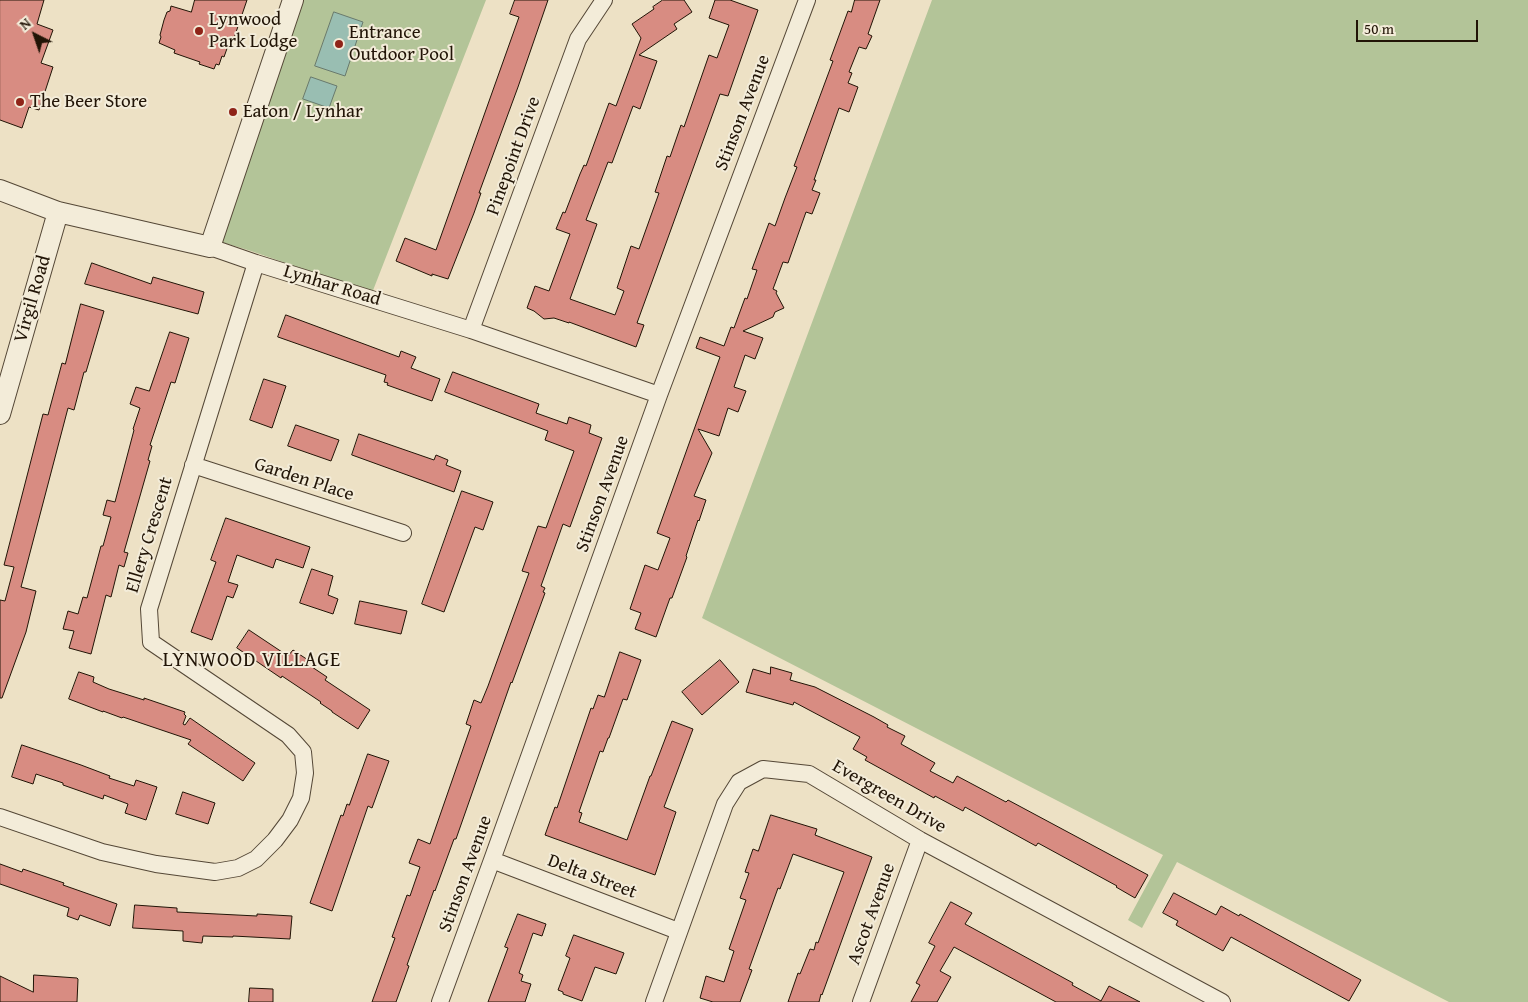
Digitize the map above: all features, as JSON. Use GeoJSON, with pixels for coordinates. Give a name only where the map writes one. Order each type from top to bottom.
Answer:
{"type":"FeatureCollection","features":[{"type":"Feature","properties":{"kind":"street"},"geometry":{"type":"LineString","coordinates":[[210,247],[293,0]]}},
{"type":"Feature","properties":{"kind":"street","name":"Pinepoint Drive"},"geometry":{"type":"LineString","coordinates":[[471,330],[578,39],[604,0]]}},
{"type":"Feature","properties":{"kind":"street","name":"Stinson Avenue"},"geometry":{"type":"LineString","coordinates":[[440,1002],[660,395],[807,0]]}},
{"type":"Feature","properties":{"kind":"street","name":"Lynhar Road"},"geometry":{"type":"LineString","coordinates":[[0,190],[58,212],[210,247],[471,330],[660,395]]}},
{"type":"Feature","properties":{"kind":"street","name":"Virgil Road"},"geometry":{"type":"LineString","coordinates":[[0,414],[58,212]]}},
{"type":"Feature","properties":{"kind":"street","name":"Ellery Crescent"},"geometry":{"type":"LineString","coordinates":[[0,817],[102,852],[156,864],[215,872],[238,868],[256,859],[275,840],[290,820],[301,798],[304,772],[303,752],[288,735],[151,642],[149,609],[256,262]]}},
{"type":"Feature","properties":{"kind":"street","name":"Garden Place"},"geometry":{"type":"LineString","coordinates":[[193,465],[403,533]]}},
{"type":"Feature","properties":{"kind":"street","name":"Evergreen Drive"},"geometry":{"type":"LineString","coordinates":[[654,1002],[678,930],[725,804],[739,782],[762,768],[809,774],[920,840],[1222,1002]]}},
{"type":"Feature","properties":{"kind":"street","name":"Ascot Avenue"},"geometry":{"type":"LineString","coordinates":[[861,1002],[920,840]]}},
{"type":"Feature","properties":{"kind":"street","name":"Delta Street"},"geometry":{"type":"LineString","coordinates":[[492,860],[678,930]]}},
{"type":"Feature","properties":{"kind":"green space"},"geometry":{"type":"Polygon","coordinates":[[[285,0],[486,0],[372,293],[205,237],[285,0]]]}},
{"type":"Feature","properties":{"kind":"green space"},"geometry":{"type":"Polygon","coordinates":[[[932,0],[1528,0],[1528,1002],[1449,1002],[1177,862],[1142,928],[1128,920],[1163,855],[702,618],[932,0]]]}},
{"type":"Feature","properties":{"kind":"water","name":"Entrance Outdoor Pool"},"geometry":{"type":"Polygon","coordinates":[[[334,12],[363,22],[345,76],[315,66],[334,12]]]}},
{"type":"Feature","properties":{"kind":"water"},"geometry":{"type":"Polygon","coordinates":[[[311,77],[337,86],[329,108],[303,99],[311,77]]]}},
{"type":"Feature","properties":{"kind":"building"},"geometry":{"type":"Polygon","coordinates":[[[0,0],[44,0],[37,24],[53,30],[41,63],[53,67],[39,110],[29,107],[22,128],[0,120],[0,0]]]}},
{"type":"Feature","properties":{"kind":"building","name":"Lynwood Park Lodge"},"geometry":{"type":"Polygon","coordinates":[[[195,0],[247,0],[233,41],[230,40],[224,57],[222,56],[219,65],[216,64],[214,69],[174,53],[175,50],[159,43],[164,20],[171,6],[191,12],[195,0]]]}},
{"type":"Feature","properties":{"kind":"building"},"geometry":{"type":"Polygon","coordinates":[[[515,0],[548,0],[479,193],[481,193],[474,213],[448,279],[432,274],[432,276],[396,261],[405,238],[436,250],[519,17],[510,14],[515,0]]]}},
{"type":"Feature","properties":{"kind":"building"},"geometry":{"type":"Polygon","coordinates":[[[663,0],[684,0],[692,12],[674,24],[677,29],[639,55],[657,61],[640,109],[633,106],[612,163],[608,162],[586,220],[597,224],[570,299],[615,315],[624,291],[617,288],[631,246],[639,249],[659,193],[655,192],[667,156],[670,157],[681,125],[684,127],[709,55],[717,58],[729,25],[709,18],[715,0],[730,0],[758,10],[728,96],[720,94],[637,323],[644,325],[636,347],[569,322],[554,318],[544,319],[527,308],[535,286],[549,291],[570,234],[556,229],[563,212],[565,213],[584,165],[586,166],[609,103],[616,106],[641,38],[632,24],[654,9],[653,7],[663,0]]]}},
{"type":"Feature","properties":{"kind":"building"},"geometry":{"type":"Polygon","coordinates":[[[855,0],[880,0],[868,34],[872,36],[866,49],[859,47],[849,72],[852,73],[848,83],[858,87],[849,112],[839,108],[814,180],[816,180],[812,190],[820,193],[812,214],[806,212],[788,263],[783,262],[773,289],[777,291],[776,293],[784,308],[775,312],[773,317],[743,331],[763,338],[755,359],[745,355],[734,387],[746,391],[738,412],[728,408],[719,436],[698,429],[712,453],[694,496],[706,500],[687,557],[656,637],[635,629],[641,613],[630,609],[645,565],[658,570],[670,538],[657,533],[720,357],[696,348],[700,337],[724,346],[731,327],[734,328],[757,270],[752,269],[769,223],[775,226],[797,167],[794,166],[833,61],[830,60],[848,11],[851,12],[855,0]]]}},
{"type":"Feature","properties":{"kind":"building"},"geometry":{"type":"Polygon","coordinates":[[[92,263],[151,284],[153,277],[204,292],[198,314],[85,284],[92,263]]]}},
{"type":"Feature","properties":{"kind":"building"},"geometry":{"type":"Polygon","coordinates":[[[81,304],[104,311],[74,410],[68,408],[21,587],[36,591],[26,632],[2,698],[0,698],[0,600],[5,601],[14,567],[4,565],[43,414],[48,415],[62,363],[65,364],[81,304]]]}},
{"type":"Feature","properties":{"kind":"building"},"geometry":{"type":"Polygon","coordinates":[[[286,315],[399,357],[401,351],[416,357],[411,368],[440,379],[432,401],[387,385],[388,383],[384,382],[386,375],[278,337],[286,315]]]}},
{"type":"Feature","properties":{"kind":"building"},"geometry":{"type":"Polygon","coordinates":[[[170,332],[189,338],[175,383],[171,382],[150,445],[152,446],[148,460],[150,461],[124,552],[128,553],[124,567],[119,565],[111,597],[106,595],[91,654],[69,648],[74,631],[63,629],[68,611],[78,614],[83,597],[87,598],[111,517],[103,515],[107,500],[115,502],[140,408],[130,404],[136,387],[149,391],[170,332]]]}},
{"type":"Feature","properties":{"kind":"building"},"geometry":{"type":"Polygon","coordinates":[[[453,372],[539,404],[536,413],[567,424],[569,417],[591,425],[589,433],[602,438],[570,527],[563,524],[541,586],[545,588],[543,592],[545,593],[511,682],[456,839],[454,839],[434,890],[396,1002],[372,1002],[395,938],[392,937],[407,895],[410,896],[420,867],[409,863],[418,839],[430,844],[471,726],[466,724],[474,700],[481,703],[488,686],[529,573],[522,571],[538,526],[546,528],[574,451],[545,440],[548,431],[445,392],[453,372]]]}},
{"type":"Feature","properties":{"kind":"building"},"geometry":{"type":"Polygon","coordinates":[[[264,379],[286,386],[272,428],[250,420],[264,379]]]}},
{"type":"Feature","properties":{"kind":"building"},"geometry":{"type":"Polygon","coordinates":[[[296,425],[339,440],[331,461],[288,446],[296,425]]]}},
{"type":"Feature","properties":{"kind":"building"},"geometry":{"type":"Polygon","coordinates":[[[359,434],[434,460],[436,455],[448,460],[446,465],[461,471],[454,492],[352,455],[359,434]]]}},
{"type":"Feature","properties":{"kind":"building"},"geometry":{"type":"Polygon","coordinates":[[[462,491],[493,502],[483,530],[475,527],[444,612],[422,604],[462,491]]]}},
{"type":"Feature","properties":{"kind":"building"},"geometry":{"type":"Polygon","coordinates":[[[226,518],[310,547],[303,568],[276,559],[273,568],[237,555],[228,582],[238,585],[233,598],[227,596],[212,640],[191,632],[216,562],[211,560],[226,518]]]}},
{"type":"Feature","properties":{"kind":"building"},"geometry":{"type":"Polygon","coordinates":[[[312,569],[333,576],[328,595],[338,599],[333,614],[300,603],[312,569]]]}},
{"type":"Feature","properties":{"kind":"building"},"geometry":{"type":"Polygon","coordinates":[[[360,601],[407,611],[401,634],[355,624],[360,601]]]}},
{"type":"Feature","properties":{"kind":"building"},"geometry":{"type":"Polygon","coordinates":[[[249,630],[288,656],[293,650],[308,660],[306,663],[327,677],[325,680],[370,710],[358,729],[332,712],[321,702],[237,648],[249,630]]]}},
{"type":"Feature","properties":{"kind":"building"},"geometry":{"type":"Polygon","coordinates":[[[620,652],[641,660],[627,700],[623,699],[603,752],[600,751],[579,812],[582,813],[579,822],[627,840],[672,721],[693,729],[664,807],[676,812],[655,875],[545,835],[555,807],[557,808],[591,708],[593,709],[598,695],[604,697],[620,652]]]}},
{"type":"Feature","properties":{"kind":"building"},"geometry":{"type":"Polygon","coordinates":[[[720,660],[739,682],[702,715],[682,692],[720,660]]]}},
{"type":"Feature","properties":{"kind":"building"},"geometry":{"type":"Polygon","coordinates":[[[771,667],[792,673],[790,680],[815,687],[874,717],[888,725],[887,727],[905,736],[901,744],[935,763],[930,771],[953,783],[957,776],[1006,802],[1008,800],[1148,875],[1135,898],[1117,886],[1038,843],[1036,846],[965,807],[963,811],[935,796],[934,798],[865,760],[867,757],[853,749],[860,737],[794,702],[793,705],[746,692],[753,669],[770,674],[771,667]]]}},
{"type":"Feature","properties":{"kind":"building"},"geometry":{"type":"Polygon","coordinates":[[[79,672],[94,677],[93,682],[109,689],[144,700],[144,698],[185,712],[186,716],[183,724],[185,725],[190,718],[255,763],[243,781],[188,744],[191,740],[69,699],[79,672]]]}},
{"type":"Feature","properties":{"kind":"building"},"geometry":{"type":"Polygon","coordinates":[[[22,745],[81,765],[110,776],[109,778],[134,786],[136,780],[157,787],[146,820],[125,813],[128,804],[104,795],[103,799],[36,774],[33,784],[12,777],[22,745]]]}},
{"type":"Feature","properties":{"kind":"building"},"geometry":{"type":"Polygon","coordinates":[[[368,754],[389,761],[372,808],[368,806],[332,911],[310,903],[341,815],[343,816],[347,804],[349,805],[368,754]]]}},
{"type":"Feature","properties":{"kind":"building"},"geometry":{"type":"Polygon","coordinates":[[[183,792],[215,803],[208,824],[176,814],[183,792]]]}},
{"type":"Feature","properties":{"kind":"building"},"geometry":{"type":"Polygon","coordinates":[[[771,815],[817,829],[815,835],[872,857],[822,995],[819,1002],[788,1002],[798,973],[800,974],[810,949],[814,950],[816,942],[818,943],[844,872],[793,854],[780,889],[778,888],[749,969],[752,970],[740,1002],[713,1002],[700,998],[706,976],[724,982],[734,951],[729,949],[746,900],[740,898],[749,873],[745,872],[753,849],[758,851],[771,815]]]}},
{"type":"Feature","properties":{"kind":"building"},"geometry":{"type":"Polygon","coordinates":[[[0,864],[22,872],[23,869],[64,883],[63,885],[117,904],[110,926],[80,915],[78,920],[67,916],[69,908],[0,884],[0,864]]]}},
{"type":"Feature","properties":{"kind":"building"},"geometry":{"type":"Polygon","coordinates":[[[1174,893],[1216,915],[1221,906],[1239,916],[1240,914],[1361,980],[1349,1001],[1231,937],[1223,951],[1176,925],[1178,921],[1163,913],[1174,893]]]}},
{"type":"Feature","properties":{"kind":"building"},"geometry":{"type":"Polygon","coordinates":[[[951,902],[972,913],[965,924],[1073,983],[1072,985],[1101,1001],[1109,986],[1140,1002],[1056,1002],[954,947],[940,971],[951,977],[937,1002],[911,1002],[920,985],[916,983],[935,946],[929,943],[951,902]]]}},
{"type":"Feature","properties":{"kind":"building"},"geometry":{"type":"Polygon","coordinates":[[[135,905],[177,908],[177,912],[292,916],[290,939],[203,936],[202,943],[183,941],[183,931],[133,928],[135,905]]]}},
{"type":"Feature","properties":{"kind":"building"},"geometry":{"type":"Polygon","coordinates":[[[518,914],[546,924],[542,936],[533,933],[519,973],[523,975],[521,981],[531,984],[525,1002],[488,1002],[508,948],[505,947],[518,914]]]}},
{"type":"Feature","properties":{"kind":"building"},"geometry":{"type":"Polygon","coordinates":[[[574,935],[624,953],[616,974],[595,967],[582,1001],[563,994],[563,992],[558,990],[570,958],[566,956],[574,935]]]}},
{"type":"Feature","properties":{"kind":"building"},"geometry":{"type":"Polygon","coordinates":[[[34,975],[77,978],[77,1002],[0,1002],[0,976],[33,992],[34,975]]]}},
{"type":"Feature","properties":{"kind":"building"},"geometry":{"type":"Polygon","coordinates":[[[250,988],[273,989],[273,1002],[249,1002],[250,988]]]}},
{"type":"Feature","properties":{"kind":"place","name":"Lynwood Park Lodge"},"geometry":{"type":"Point","coordinates":[199,31]}},
{"type":"Feature","properties":{"kind":"place","name":"Entrance Outdoor Pool"},"geometry":{"type":"Point","coordinates":[339,44]}},
{"type":"Feature","properties":{"kind":"place","name":"The Beer Store"},"geometry":{"type":"Point","coordinates":[20,102]}},
{"type":"Feature","properties":{"kind":"place","name":"Eaton / Lynhar"},"geometry":{"type":"Point","coordinates":[233,112]}},
{"type":"Feature","properties":{"kind":"district","name":"LYNWOOD VILLAGE"},"geometry":{"type":"Point","coordinates":[252,661]}}]}
